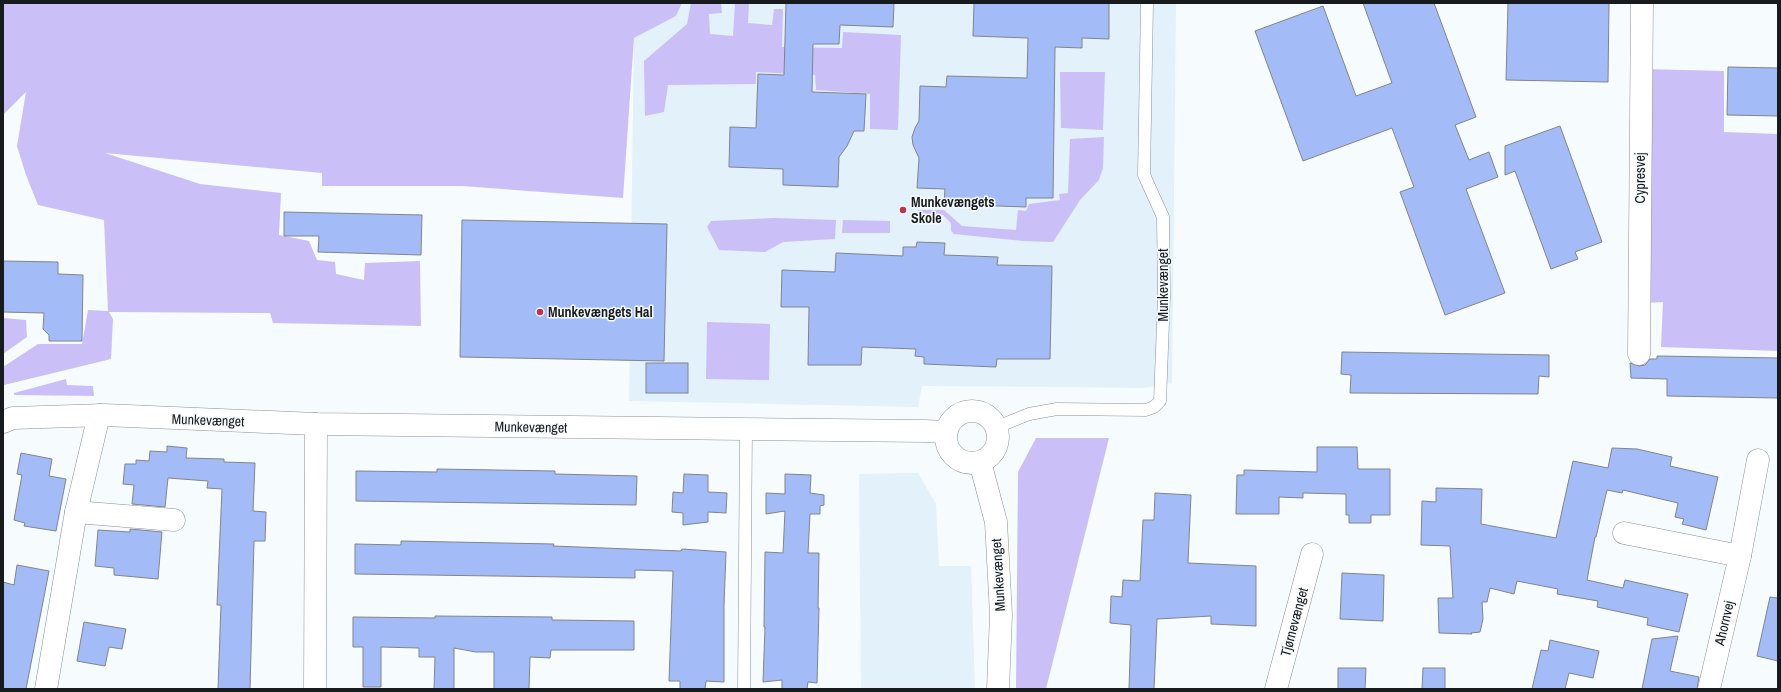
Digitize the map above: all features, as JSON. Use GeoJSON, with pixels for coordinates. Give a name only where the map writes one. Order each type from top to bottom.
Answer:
{"type":"FeatureCollection","features":[{"type":"Feature","properties":{"kind":"street","name":"Cypresvej"},"geometry":{"type":"LineString","coordinates":[[1639,354],[1642,3]]}},
{"type":"Feature","properties":{"kind":"street"},"geometry":{"type":"LineString","coordinates":[[970,410],[986,414],[993,420],[997,427],[999,435],[998,444],[994,452],[988,458],[980,462],[962,462],[954,456],[946,441],[946,432],[949,424],[954,417],[961,412],[970,410]]}},
{"type":"Feature","properties":{"kind":"street"},"geometry":{"type":"LineString","coordinates":[[46,689],[76,512],[99,415]]}},
{"type":"Feature","properties":{"kind":"street","name":"Munkevænget"},"geometry":{"type":"LineString","coordinates":[[3,422],[13,418],[99,415],[316,424],[946,432]]}},
{"type":"Feature","properties":{"kind":"street"},"geometry":{"type":"LineString","coordinates":[[315,689],[316,424]]}},
{"type":"Feature","properties":{"kind":"street","name":"Ahornvej"},"geometry":{"type":"LineString","coordinates":[[1708,689],[1740,556],[1758,460]]}},
{"type":"Feature","properties":{"kind":"street","name":"Munkevænget"},"geometry":{"type":"LineString","coordinates":[[980,462],[996,522],[1001,615],[998,689]]}},
{"type":"Feature","properties":{"kind":"street"},"geometry":{"type":"LineString","coordinates":[[76,512],[174,520]]}},
{"type":"Feature","properties":{"kind":"street"},"geometry":{"type":"LineString","coordinates":[[1624,533],[1740,556]]}},
{"type":"Feature","properties":{"kind":"street","name":"Tjørnevænget"},"geometry":{"type":"LineString","coordinates":[[1276,689],[1312,554]]}},
{"type":"Feature","properties":{"kind":"lane","name":"Munkevænget"},"geometry":{"type":"LineString","coordinates":[[997,427],[1029,414],[1057,409],[1146,410],[1154,408],[1160,401],[1164,296],[1163,217],[1144,176],[1147,3]]}},
{"type":"Feature","properties":{"kind":"lane"},"geometry":{"type":"LineString","coordinates":[[744,689],[746,429]]}},
{"type":"Feature","properties":{"kind":"shaded area"},"geometry":{"type":"Polygon","coordinates":[[[3,3],[682,3],[676,16],[634,38],[623,198],[462,186],[322,186],[322,173],[105,153],[200,184],[281,193],[279,235],[309,241],[317,260],[335,262],[336,274],[364,280],[365,263],[420,261],[421,326],[273,323],[270,313],[109,312],[113,319],[111,359],[4,385],[3,367],[38,344],[82,344],[88,310],[108,311],[104,220],[38,205],[26,175],[17,146],[26,92],[3,115],[3,3]]]}},
{"type":"Feature","properties":{"kind":"shaded area","name":"Munkevængets Skole"},"geometry":{"type":"Polygon","coordinates":[[[682,3],[1176,3],[1172,383],[1144,388],[922,386],[918,407],[629,401],[634,38],[676,16],[682,3]]]}},
{"type":"Feature","properties":{"kind":"shaded area"},"geometry":{"type":"Polygon","coordinates":[[[691,3],[721,3],[722,13],[709,14],[710,34],[733,36],[735,3],[749,3],[748,23],[772,25],[774,9],[783,9],[782,47],[842,48],[843,32],[901,35],[898,130],[870,129],[870,94],[816,90],[815,75],[756,72],[756,84],[668,85],[664,112],[645,116],[644,61],[687,24],[691,3]]]}},
{"type":"Feature","properties":{"kind":"shaded area"},"geometry":{"type":"Polygon","coordinates":[[[1644,69],[1724,71],[1724,132],[1778,134],[1778,351],[1661,347],[1663,302],[1646,303],[1644,69]]]}},
{"type":"Feature","properties":{"kind":"shaded area"},"geometry":{"type":"Polygon","coordinates":[[[1060,72],[1105,72],[1103,130],[1061,128],[1060,72]]]}},
{"type":"Feature","properties":{"kind":"shaded area"},"geometry":{"type":"Polygon","coordinates":[[[1104,137],[1103,168],[1099,180],[1080,200],[1053,242],[1023,241],[954,234],[951,231],[951,223],[943,215],[918,213],[918,210],[944,210],[962,226],[1016,230],[1018,210],[1026,211],[1029,204],[1060,200],[1059,194],[1068,193],[1070,139],[1104,137]]]}},
{"type":"Feature","properties":{"kind":"shaded area"},"geometry":{"type":"Polygon","coordinates":[[[774,218],[836,220],[835,239],[783,242],[765,252],[719,250],[707,227],[711,221],[774,218]]]}},
{"type":"Feature","properties":{"kind":"shaded area"},"geometry":{"type":"Polygon","coordinates":[[[843,220],[890,221],[890,233],[842,233],[843,220]]]}},
{"type":"Feature","properties":{"kind":"shaded area"},"geometry":{"type":"Polygon","coordinates":[[[3,318],[26,320],[27,337],[3,354],[3,318]]]}},
{"type":"Feature","properties":{"kind":"shaded area"},"geometry":{"type":"Polygon","coordinates":[[[707,322],[770,324],[769,380],[706,379],[707,322]]]}},
{"type":"Feature","properties":{"kind":"shaded area"},"geometry":{"type":"Polygon","coordinates":[[[66,379],[67,385],[93,386],[94,396],[14,395],[14,393],[66,379]]]}},
{"type":"Feature","properties":{"kind":"shaded area"},"geometry":{"type":"Polygon","coordinates":[[[1036,438],[1109,438],[1046,689],[1016,689],[1018,472],[1036,438]]]}},
{"type":"Feature","properties":{"kind":"shaded area"},"geometry":{"type":"Polygon","coordinates":[[[918,473],[936,504],[939,566],[971,566],[975,689],[861,689],[859,474],[918,473]]]}},
{"type":"Feature","properties":{"kind":"building"},"geometry":{"type":"Polygon","coordinates":[[[786,3],[894,3],[893,27],[840,25],[839,44],[813,44],[812,92],[866,94],[864,131],[854,131],[847,146],[839,157],[838,187],[783,185],[783,169],[729,167],[730,127],[756,128],[758,74],[784,75],[786,3]]]}},
{"type":"Feature","properties":{"kind":"building"},"geometry":{"type":"Polygon","coordinates":[[[974,3],[1109,3],[1109,39],[1082,38],[1082,48],[1055,47],[1053,198],[1026,198],[1026,207],[944,204],[945,189],[917,188],[919,158],[913,145],[912,137],[919,121],[920,86],[946,87],[947,76],[1027,78],[1028,38],[973,36],[974,3]]]}},
{"type":"Feature","properties":{"kind":"building"},"geometry":{"type":"Polygon","coordinates":[[[1363,3],[1434,3],[1476,117],[1455,125],[1469,160],[1489,152],[1498,177],[1466,189],[1505,293],[1445,315],[1400,192],[1414,187],[1392,128],[1303,161],[1255,31],[1323,6],[1356,96],[1392,83],[1363,3]]]}},
{"type":"Feature","properties":{"kind":"building"},"geometry":{"type":"Polygon","coordinates":[[[1508,3],[1609,3],[1608,82],[1506,80],[1508,3]]]}},
{"type":"Feature","properties":{"kind":"building"},"geometry":{"type":"Polygon","coordinates":[[[1728,67],[1778,68],[1778,116],[1727,115],[1728,67]]]}},
{"type":"Feature","properties":{"kind":"building"},"geometry":{"type":"Polygon","coordinates":[[[1560,126],[1602,242],[1575,252],[1578,259],[1551,269],[1515,171],[1505,175],[1505,146],[1560,126]]]}},
{"type":"Feature","properties":{"kind":"building"},"geometry":{"type":"Polygon","coordinates":[[[284,212],[422,215],[421,255],[318,252],[319,236],[284,236],[284,212]]]}},
{"type":"Feature","properties":{"kind":"building","name":"Munkevængets Hal"},"geometry":{"type":"Polygon","coordinates":[[[462,220],[667,224],[664,361],[460,357],[462,220]]]}},
{"type":"Feature","properties":{"kind":"building"},"geometry":{"type":"Polygon","coordinates":[[[917,242],[945,243],[944,255],[998,257],[997,265],[1052,266],[1050,359],[997,359],[996,367],[924,364],[924,357],[915,356],[916,349],[862,347],[861,365],[808,365],[809,307],[781,307],[782,270],[835,272],[836,253],[903,256],[903,247],[916,247],[917,242]]]}},
{"type":"Feature","properties":{"kind":"building"},"geometry":{"type":"Polygon","coordinates":[[[3,261],[58,262],[58,274],[83,275],[82,341],[49,341],[49,335],[43,329],[44,313],[3,312],[3,261]]]}},
{"type":"Feature","properties":{"kind":"building"},"geometry":{"type":"Polygon","coordinates":[[[1342,352],[1549,355],[1549,377],[1539,376],[1538,394],[1350,393],[1351,375],[1341,374],[1342,352]]]}},
{"type":"Feature","properties":{"kind":"building"},"geometry":{"type":"Polygon","coordinates":[[[1657,356],[1778,358],[1778,398],[1667,396],[1667,379],[1631,378],[1630,363],[1639,366],[1645,365],[1650,359],[1657,359],[1657,356]]]}},
{"type":"Feature","properties":{"kind":"building"},"geometry":{"type":"Polygon","coordinates":[[[646,363],[688,363],[688,393],[646,393],[646,363]]]}},
{"type":"Feature","properties":{"kind":"building"},"geometry":{"type":"Polygon","coordinates":[[[167,446],[187,448],[186,458],[224,459],[224,462],[255,463],[253,511],[266,512],[265,541],[254,541],[250,689],[218,689],[221,605],[217,605],[222,489],[207,488],[208,481],[168,478],[165,507],[132,504],[134,485],[123,484],[125,464],[136,464],[136,460],[149,461],[150,451],[167,452],[167,446]]]}},
{"type":"Feature","properties":{"kind":"building"},"geometry":{"type":"Polygon","coordinates":[[[1317,447],[1357,447],[1358,469],[1390,469],[1390,515],[1371,515],[1371,523],[1349,523],[1349,515],[1346,515],[1346,494],[1303,493],[1303,498],[1279,497],[1279,514],[1236,514],[1237,475],[1244,475],[1244,470],[1317,472],[1317,447]]]}},
{"type":"Feature","properties":{"kind":"building"},"geometry":{"type":"Polygon","coordinates":[[[1612,448],[1637,449],[1672,457],[1670,466],[1718,477],[1706,530],[1682,524],[1684,519],[1675,517],[1678,503],[1623,490],[1622,493],[1607,490],[1595,537],[1587,580],[1623,588],[1625,580],[1688,594],[1679,632],[1647,625],[1648,618],[1597,607],[1598,601],[1557,594],[1558,589],[1517,581],[1514,594],[1490,588],[1487,602],[1482,602],[1483,619],[1480,632],[1471,633],[1472,634],[1439,633],[1438,598],[1453,598],[1450,546],[1421,545],[1422,501],[1436,502],[1436,488],[1482,489],[1481,524],[1556,538],[1573,461],[1608,468],[1612,448]]]}},
{"type":"Feature","properties":{"kind":"building"},"geometry":{"type":"Polygon","coordinates":[[[21,453],[52,459],[49,476],[66,479],[56,531],[24,526],[25,523],[14,520],[22,475],[17,474],[21,453]]]}},
{"type":"Feature","properties":{"kind":"building"},"geometry":{"type":"Polygon","coordinates":[[[437,469],[555,471],[555,474],[637,476],[636,505],[356,501],[356,471],[437,472],[437,469]]]}},
{"type":"Feature","properties":{"kind":"building"},"geometry":{"type":"Polygon","coordinates":[[[684,474],[708,475],[708,492],[727,493],[726,513],[708,512],[708,522],[683,525],[683,513],[672,512],[673,492],[683,493],[684,474]]]}},
{"type":"Feature","properties":{"kind":"building"},"geometry":{"type":"Polygon","coordinates":[[[785,474],[811,475],[810,493],[824,495],[824,505],[820,506],[820,514],[810,514],[808,553],[819,553],[819,608],[817,683],[808,682],[807,689],[782,689],[782,680],[763,682],[765,552],[783,553],[785,511],[766,514],[766,493],[785,494],[785,474]]]}},
{"type":"Feature","properties":{"kind":"building"},"geometry":{"type":"Polygon","coordinates":[[[1155,493],[1191,495],[1188,563],[1256,566],[1256,626],[1211,624],[1211,616],[1157,619],[1154,689],[1129,689],[1131,625],[1110,623],[1111,596],[1122,597],[1123,580],[1140,581],[1143,520],[1154,520],[1155,493]]]}},
{"type":"Feature","properties":{"kind":"building"},"geometry":{"type":"Polygon","coordinates":[[[130,529],[162,532],[158,579],[114,575],[114,568],[95,566],[98,530],[130,532],[130,529]]]}},
{"type":"Feature","properties":{"kind":"building"},"geometry":{"type":"Polygon","coordinates":[[[401,541],[554,544],[553,546],[681,551],[682,549],[726,552],[724,682],[706,681],[705,689],[680,689],[680,681],[669,681],[673,571],[635,570],[635,578],[355,574],[355,544],[401,545],[401,541]]]}},
{"type":"Feature","properties":{"kind":"building"},"geometry":{"type":"Polygon","coordinates":[[[17,565],[49,571],[26,689],[3,689],[3,582],[14,585],[17,565]]]}},
{"type":"Feature","properties":{"kind":"building"},"geometry":{"type":"Polygon","coordinates":[[[1342,573],[1384,575],[1383,621],[1340,619],[1342,573]]]}},
{"type":"Feature","properties":{"kind":"building"},"geometry":{"type":"Polygon","coordinates":[[[1770,597],[1778,598],[1778,661],[1757,656],[1770,597]]]}},
{"type":"Feature","properties":{"kind":"building"},"geometry":{"type":"Polygon","coordinates":[[[435,616],[552,617],[552,620],[634,621],[634,650],[551,650],[550,658],[530,657],[529,689],[494,689],[494,652],[476,652],[454,648],[454,689],[434,689],[435,657],[419,657],[419,648],[381,647],[381,687],[363,687],[363,647],[353,647],[353,617],[435,618],[435,616]]]}},
{"type":"Feature","properties":{"kind":"building"},"geometry":{"type":"Polygon","coordinates":[[[84,622],[126,629],[122,649],[109,647],[105,666],[77,661],[84,622]]]}},
{"type":"Feature","properties":{"kind":"building"},"geometry":{"type":"Polygon","coordinates":[[[1678,636],[1670,671],[1699,677],[1697,689],[1642,689],[1652,639],[1678,636]]]}},
{"type":"Feature","properties":{"kind":"building"},"geometry":{"type":"Polygon","coordinates":[[[1550,640],[1599,651],[1593,678],[1569,673],[1565,689],[1532,689],[1541,650],[1548,651],[1550,640]]]}},
{"type":"Feature","properties":{"kind":"building"},"geometry":{"type":"Polygon","coordinates":[[[1338,668],[1366,668],[1365,689],[1338,689],[1338,668]]]}},
{"type":"Feature","properties":{"kind":"building"},"geometry":{"type":"Polygon","coordinates":[[[1423,668],[1445,668],[1445,689],[1422,689],[1423,668]]]}},
{"type":"Feature","properties":{"kind":"place","name":"Munkevængets Skole"},"geometry":{"type":"Point","coordinates":[903,210]}},
{"type":"Feature","properties":{"kind":"place","name":"Munkevængets Hal"},"geometry":{"type":"Point","coordinates":[540,312]}}]}
